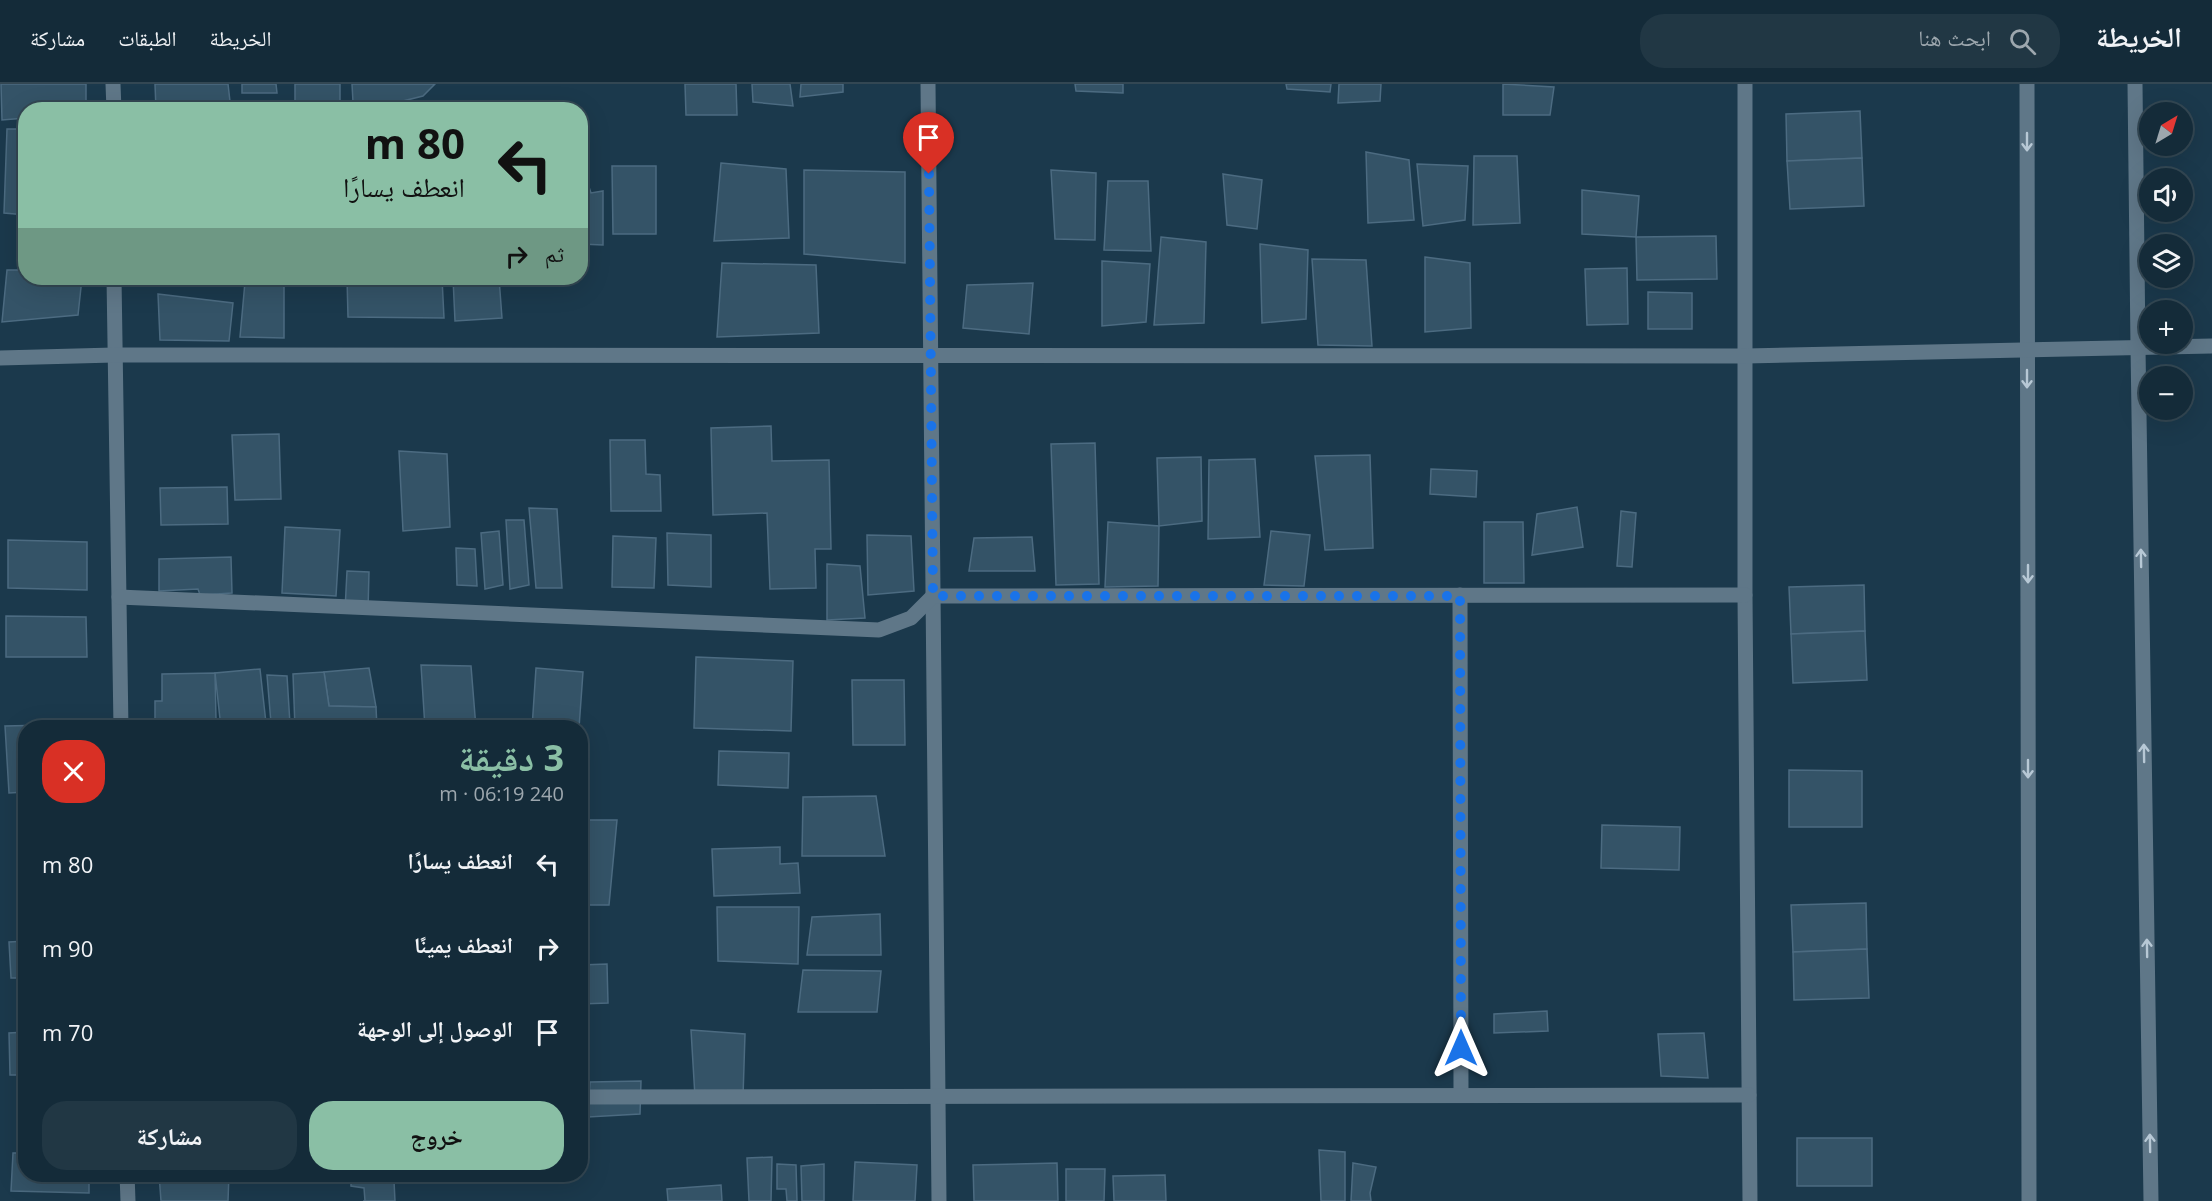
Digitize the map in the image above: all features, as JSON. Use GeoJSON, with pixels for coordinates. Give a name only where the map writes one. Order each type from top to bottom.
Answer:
{"type":"FeatureCollection","features":[{"type":"Feature","properties":{"kind":"street"},"geometry":{"type":"LineString","coordinates":[[113,84],[114,102]]}},
{"type":"Feature","properties":{"kind":"street"},"geometry":{"type":"LineString","coordinates":[[928,84],[939,1201]]}},
{"type":"Feature","properties":{"kind":"street"},"geometry":{"type":"LineString","coordinates":[[1745,84],[1744,595],[1750,1201]]}},
{"type":"Feature","properties":{"kind":"street"},"geometry":{"type":"LineString","coordinates":[[2027,84],[2029,1201]]}},
{"type":"Feature","properties":{"kind":"street"},"geometry":{"type":"LineString","coordinates":[[2135,84],[2151,1201]]}},
{"type":"Feature","properties":{"kind":"street"},"geometry":{"type":"LineString","coordinates":[[114,285],[121,720]]}},
{"type":"Feature","properties":{"kind":"street"},"geometry":{"type":"LineString","coordinates":[[0,358],[930,355],[1746,356],[2212,346]]}},
{"type":"Feature","properties":{"kind":"street"},"geometry":{"type":"LineString","coordinates":[[119,597],[879,630],[911,618],[933,596],[1744,595]]}},
{"type":"Feature","properties":{"kind":"street"},"geometry":{"type":"LineString","coordinates":[[1460,596],[1461,1095]]}},
{"type":"Feature","properties":{"kind":"street"},"geometry":{"type":"LineString","coordinates":[[588,1097],[1749,1095]]}},
{"type":"Feature","properties":{"kind":"street"},"geometry":{"type":"LineString","coordinates":[[127,1182],[128,1201]]}},
{"type":"Feature","properties":{"kind":"building"},"geometry":{"type":"Polygon","coordinates":[[[1,84],[86,84],[86,102],[18,102],[18,119],[2,120],[1,84]]]}},
{"type":"Feature","properties":{"kind":"building"},"geometry":{"type":"Polygon","coordinates":[[[155,84],[228,84],[230,102],[156,102],[155,84]]]}},
{"type":"Feature","properties":{"kind":"building"},"geometry":{"type":"Polygon","coordinates":[[[242,84],[276,84],[277,93],[242,93],[242,84]]]}},
{"type":"Feature","properties":{"kind":"building"},"geometry":{"type":"Polygon","coordinates":[[[295,84],[340,84],[340,102],[295,102],[295,84]]]}},
{"type":"Feature","properties":{"kind":"building"},"geometry":{"type":"Polygon","coordinates":[[[352,84],[435,84],[423,96],[399,102],[353,102],[352,84]]]}},
{"type":"Feature","properties":{"kind":"building"},"geometry":{"type":"Polygon","coordinates":[[[685,84],[736,84],[737,115],[686,115],[685,84]]]}},
{"type":"Feature","properties":{"kind":"building"},"geometry":{"type":"Polygon","coordinates":[[[752,84],[790,84],[793,106],[753,102],[752,84]]]}},
{"type":"Feature","properties":{"kind":"building"},"geometry":{"type":"Polygon","coordinates":[[[801,84],[843,84],[843,92],[800,97],[801,84]]]}},
{"type":"Feature","properties":{"kind":"building"},"geometry":{"type":"Polygon","coordinates":[[[1075,84],[1123,84],[1123,93],[1076,91],[1075,84]]]}},
{"type":"Feature","properties":{"kind":"building"},"geometry":{"type":"Polygon","coordinates":[[[1286,84],[1331,84],[1330,92],[1287,89],[1286,84]]]}},
{"type":"Feature","properties":{"kind":"building"},"geometry":{"type":"Polygon","coordinates":[[[1339,84],[1381,84],[1380,101],[1338,103],[1339,84]]]}},
{"type":"Feature","properties":{"kind":"building"},"geometry":{"type":"Polygon","coordinates":[[[1503,84],[1554,87],[1550,115],[1503,115],[1503,84]]]}},
{"type":"Feature","properties":{"kind":"building"},"geometry":{"type":"Polygon","coordinates":[[[1860,111],[1862,158],[1787,161],[1786,114],[1860,111]]]}},
{"type":"Feature","properties":{"kind":"building"},"geometry":{"type":"Polygon","coordinates":[[[7,129],[18,129],[18,214],[4,213],[7,129]]]}},
{"type":"Feature","properties":{"kind":"building"},"geometry":{"type":"Polygon","coordinates":[[[1366,152],[1409,160],[1414,220],[1368,223],[1366,152]]]}},
{"type":"Feature","properties":{"kind":"building"},"geometry":{"type":"Polygon","coordinates":[[[1474,156],[1517,156],[1520,223],[1473,225],[1474,156]]]}},
{"type":"Feature","properties":{"kind":"building"},"geometry":{"type":"Polygon","coordinates":[[[1862,158],[1864,206],[1790,209],[1787,161],[1862,158]]]}},
{"type":"Feature","properties":{"kind":"building"},"geometry":{"type":"Polygon","coordinates":[[[721,163],[786,169],[789,238],[714,241],[721,163]]]}},
{"type":"Feature","properties":{"kind":"building"},"geometry":{"type":"Polygon","coordinates":[[[1417,164],[1468,166],[1465,220],[1423,226],[1417,164]]]}},
{"type":"Feature","properties":{"kind":"building"},"geometry":{"type":"Polygon","coordinates":[[[612,166],[656,166],[656,234],[613,234],[612,166]]]}},
{"type":"Feature","properties":{"kind":"building"},"geometry":{"type":"Polygon","coordinates":[[[804,170],[905,172],[905,263],[804,254],[804,170]]]}},
{"type":"Feature","properties":{"kind":"building"},"geometry":{"type":"Polygon","coordinates":[[[1051,170],[1096,173],[1095,240],[1055,239],[1051,170]]]}},
{"type":"Feature","properties":{"kind":"building"},"geometry":{"type":"Polygon","coordinates":[[[1223,174],[1262,180],[1257,229],[1227,225],[1223,174]]]}},
{"type":"Feature","properties":{"kind":"building"},"geometry":{"type":"Polygon","coordinates":[[[1108,181],[1148,181],[1151,251],[1104,250],[1108,181]]]}},
{"type":"Feature","properties":{"kind":"building"},"geometry":{"type":"Polygon","coordinates":[[[588,184],[591,193],[603,191],[603,245],[588,244],[588,184]]]}},
{"type":"Feature","properties":{"kind":"building"},"geometry":{"type":"Polygon","coordinates":[[[1582,190],[1639,196],[1636,237],[1582,234],[1582,190]]]}},
{"type":"Feature","properties":{"kind":"building"},"geometry":{"type":"Polygon","coordinates":[[[1716,236],[1717,279],[1637,280],[1636,237],[1716,236]]]}},
{"type":"Feature","properties":{"kind":"building"},"geometry":{"type":"Polygon","coordinates":[[[1161,237],[1206,242],[1204,323],[1154,325],[1161,237]]]}},
{"type":"Feature","properties":{"kind":"building"},"geometry":{"type":"Polygon","coordinates":[[[1260,244],[1308,250],[1306,319],[1262,323],[1260,244]]]}},
{"type":"Feature","properties":{"kind":"building"},"geometry":{"type":"Polygon","coordinates":[[[1425,257],[1470,263],[1471,328],[1425,332],[1425,257]]]}},
{"type":"Feature","properties":{"kind":"building"},"geometry":{"type":"Polygon","coordinates":[[[1312,259],[1366,260],[1372,346],[1318,345],[1312,259]]]}},
{"type":"Feature","properties":{"kind":"building"},"geometry":{"type":"Polygon","coordinates":[[[1102,261],[1150,264],[1146,322],[1102,326],[1102,261]]]}},
{"type":"Feature","properties":{"kind":"building"},"geometry":{"type":"Polygon","coordinates":[[[722,263],[816,265],[819,333],[717,337],[722,263]]]}},
{"type":"Feature","properties":{"kind":"building"},"geometry":{"type":"Polygon","coordinates":[[[1627,268],[1628,324],[1587,325],[1585,269],[1627,268]]]}},
{"type":"Feature","properties":{"kind":"building"},"geometry":{"type":"Polygon","coordinates":[[[7,270],[18,270],[18,285],[81,285],[78,315],[2,322],[7,270]]]}},
{"type":"Feature","properties":{"kind":"building"},"geometry":{"type":"Polygon","coordinates":[[[1033,283],[1029,334],[963,328],[967,285],[1033,283]]]}},
{"type":"Feature","properties":{"kind":"building"},"geometry":{"type":"Polygon","coordinates":[[[245,285],[284,285],[284,338],[240,337],[245,285]]]}},
{"type":"Feature","properties":{"kind":"building"},"geometry":{"type":"Polygon","coordinates":[[[347,285],[442,285],[444,318],[348,317],[347,285]]]}},
{"type":"Feature","properties":{"kind":"building"},"geometry":{"type":"Polygon","coordinates":[[[453,285],[500,285],[502,318],[455,321],[453,285]]]}},
{"type":"Feature","properties":{"kind":"building"},"geometry":{"type":"Polygon","coordinates":[[[1648,292],[1692,293],[1692,329],[1648,329],[1648,292]]]}},
{"type":"Feature","properties":{"kind":"building"},"geometry":{"type":"Polygon","coordinates":[[[158,294],[233,303],[229,341],[160,340],[158,294]]]}},
{"type":"Feature","properties":{"kind":"building"},"geometry":{"type":"Polygon","coordinates":[[[771,426],[772,461],[829,460],[831,549],[815,549],[816,588],[770,589],[767,513],[713,515],[711,428],[771,426]]]}},
{"type":"Feature","properties":{"kind":"building"},"geometry":{"type":"Polygon","coordinates":[[[279,434],[281,499],[235,500],[232,435],[279,434]]]}},
{"type":"Feature","properties":{"kind":"building"},"geometry":{"type":"Polygon","coordinates":[[[610,440],[645,440],[646,474],[660,475],[661,511],[611,511],[610,440]]]}},
{"type":"Feature","properties":{"kind":"building"},"geometry":{"type":"Polygon","coordinates":[[[1095,443],[1099,584],[1056,585],[1051,444],[1095,443]]]}},
{"type":"Feature","properties":{"kind":"building"},"geometry":{"type":"Polygon","coordinates":[[[399,451],[447,454],[450,527],[403,531],[399,451]]]}},
{"type":"Feature","properties":{"kind":"building"},"geometry":{"type":"Polygon","coordinates":[[[1370,455],[1373,548],[1325,550],[1315,456],[1370,455]]]}},
{"type":"Feature","properties":{"kind":"building"},"geometry":{"type":"Polygon","coordinates":[[[1201,457],[1202,521],[1159,526],[1157,458],[1201,457]]]}},
{"type":"Feature","properties":{"kind":"building"},"geometry":{"type":"Polygon","coordinates":[[[1255,459],[1260,537],[1208,539],[1209,460],[1255,459]]]}},
{"type":"Feature","properties":{"kind":"building"},"geometry":{"type":"Polygon","coordinates":[[[1431,469],[1477,471],[1476,497],[1430,494],[1431,469]]]}},
{"type":"Feature","properties":{"kind":"building"},"geometry":{"type":"Polygon","coordinates":[[[227,487],[228,524],[161,525],[160,488],[227,487]]]}},
{"type":"Feature","properties":{"kind":"building"},"geometry":{"type":"Polygon","coordinates":[[[1577,507],[1583,547],[1532,555],[1537,514],[1577,507]]]}},
{"type":"Feature","properties":{"kind":"building"},"geometry":{"type":"Polygon","coordinates":[[[529,508],[557,509],[562,588],[536,588],[529,508]]]}},
{"type":"Feature","properties":{"kind":"building"},"geometry":{"type":"Polygon","coordinates":[[[1621,511],[1636,513],[1632,567],[1617,566],[1621,511]]]}},
{"type":"Feature","properties":{"kind":"building"},"geometry":{"type":"Polygon","coordinates":[[[506,520],[524,520],[529,585],[510,589],[506,520]]]}},
{"type":"Feature","properties":{"kind":"building"},"geometry":{"type":"Polygon","coordinates":[[[1108,522],[1159,526],[1158,586],[1105,587],[1108,522]]]}},
{"type":"Feature","properties":{"kind":"building"},"geometry":{"type":"Polygon","coordinates":[[[1484,522],[1523,522],[1524,583],[1484,583],[1484,522]]]}},
{"type":"Feature","properties":{"kind":"building"},"geometry":{"type":"Polygon","coordinates":[[[285,527],[340,530],[336,596],[282,593],[285,527]]]}},
{"type":"Feature","properties":{"kind":"building"},"geometry":{"type":"Polygon","coordinates":[[[499,531],[503,585],[485,589],[481,533],[499,531]]]}},
{"type":"Feature","properties":{"kind":"building"},"geometry":{"type":"Polygon","coordinates":[[[1271,531],[1310,535],[1304,586],[1264,585],[1271,531]]]}},
{"type":"Feature","properties":{"kind":"building"},"geometry":{"type":"Polygon","coordinates":[[[667,533],[711,535],[711,587],[668,585],[667,533]]]}},
{"type":"Feature","properties":{"kind":"building"},"geometry":{"type":"Polygon","coordinates":[[[867,535],[911,536],[914,591],[868,595],[867,535]]]}},
{"type":"Feature","properties":{"kind":"building"},"geometry":{"type":"Polygon","coordinates":[[[613,536],[656,538],[654,588],[612,587],[613,536]]]}},
{"type":"Feature","properties":{"kind":"building"},"geometry":{"type":"Polygon","coordinates":[[[1032,537],[1035,571],[969,571],[974,538],[1032,537]]]}},
{"type":"Feature","properties":{"kind":"building"},"geometry":{"type":"Polygon","coordinates":[[[8,540],[87,542],[87,590],[8,588],[8,540]]]}},
{"type":"Feature","properties":{"kind":"building"},"geometry":{"type":"Polygon","coordinates":[[[456,548],[475,549],[477,586],[457,585],[456,548]]]}},
{"type":"Feature","properties":{"kind":"building"},"geometry":{"type":"Polygon","coordinates":[[[231,557],[232,593],[200,595],[198,589],[159,591],[159,559],[231,557]]]}},
{"type":"Feature","properties":{"kind":"building"},"geometry":{"type":"Polygon","coordinates":[[[827,564],[860,566],[865,618],[827,620],[827,564]]]}},
{"type":"Feature","properties":{"kind":"building"},"geometry":{"type":"Polygon","coordinates":[[[347,571],[369,572],[368,611],[345,610],[347,571]]]}},
{"type":"Feature","properties":{"kind":"building"},"geometry":{"type":"Polygon","coordinates":[[[1864,585],[1865,631],[1791,634],[1789,587],[1864,585]]]}},
{"type":"Feature","properties":{"kind":"building"},"geometry":{"type":"Polygon","coordinates":[[[6,616],[86,617],[87,657],[6,657],[6,616]]]}},
{"type":"Feature","properties":{"kind":"building"},"geometry":{"type":"Polygon","coordinates":[[[1865,631],[1867,680],[1793,683],[1791,634],[1865,631]]]}},
{"type":"Feature","properties":{"kind":"building"},"geometry":{"type":"Polygon","coordinates":[[[696,657],[793,661],[791,731],[694,728],[696,657]]]}},
{"type":"Feature","properties":{"kind":"building"},"geometry":{"type":"Polygon","coordinates":[[[421,665],[471,666],[475,720],[424,720],[421,665]]]}},
{"type":"Feature","properties":{"kind":"building"},"geometry":{"type":"Polygon","coordinates":[[[369,668],[376,707],[329,706],[324,672],[369,668]]]}},
{"type":"Feature","properties":{"kind":"building"},"geometry":{"type":"Polygon","coordinates":[[[536,668],[583,672],[580,720],[533,720],[536,668]]]}},
{"type":"Feature","properties":{"kind":"building"},"geometry":{"type":"Polygon","coordinates":[[[260,669],[266,720],[220,720],[215,673],[260,669]]]}},
{"type":"Feature","properties":{"kind":"building"},"geometry":{"type":"Polygon","coordinates":[[[324,672],[329,706],[376,707],[377,720],[295,720],[293,674],[324,672]]]}},
{"type":"Feature","properties":{"kind":"building"},"geometry":{"type":"Polygon","coordinates":[[[215,673],[216,720],[155,720],[155,701],[162,701],[162,674],[215,673]]]}},
{"type":"Feature","properties":{"kind":"building"},"geometry":{"type":"Polygon","coordinates":[[[267,675],[287,676],[290,720],[271,720],[267,675]]]}},
{"type":"Feature","properties":{"kind":"building"},"geometry":{"type":"Polygon","coordinates":[[[852,680],[904,680],[905,745],[853,745],[852,680]]]}},
{"type":"Feature","properties":{"kind":"building"},"geometry":{"type":"Polygon","coordinates":[[[5,726],[18,726],[18,792],[9,793],[5,726]]]}},
{"type":"Feature","properties":{"kind":"building"},"geometry":{"type":"Polygon","coordinates":[[[719,751],[789,753],[788,788],[718,785],[719,751]]]}},
{"type":"Feature","properties":{"kind":"building"},"geometry":{"type":"Polygon","coordinates":[[[1789,770],[1862,771],[1862,827],[1789,827],[1789,770]]]}},
{"type":"Feature","properties":{"kind":"building"},"geometry":{"type":"Polygon","coordinates":[[[876,796],[885,856],[802,856],[803,797],[876,796]]]}},
{"type":"Feature","properties":{"kind":"building"},"geometry":{"type":"Polygon","coordinates":[[[588,820],[617,820],[609,905],[588,905],[588,820]]]}},
{"type":"Feature","properties":{"kind":"building"},"geometry":{"type":"Polygon","coordinates":[[[1602,825],[1680,827],[1679,870],[1601,868],[1602,825]]]}},
{"type":"Feature","properties":{"kind":"building"},"geometry":{"type":"Polygon","coordinates":[[[780,847],[780,864],[798,863],[800,893],[714,896],[712,849],[780,847]]]}},
{"type":"Feature","properties":{"kind":"building"},"geometry":{"type":"Polygon","coordinates":[[[1866,903],[1867,949],[1793,952],[1791,905],[1866,903]]]}},
{"type":"Feature","properties":{"kind":"building"},"geometry":{"type":"Polygon","coordinates":[[[717,907],[799,907],[798,964],[718,961],[717,907]]]}},
{"type":"Feature","properties":{"kind":"building"},"geometry":{"type":"Polygon","coordinates":[[[880,914],[881,955],[807,955],[812,917],[880,914]]]}},
{"type":"Feature","properties":{"kind":"building"},"geometry":{"type":"Polygon","coordinates":[[[18,941],[18,978],[11,978],[9,942],[18,941]]]}},
{"type":"Feature","properties":{"kind":"building"},"geometry":{"type":"Polygon","coordinates":[[[1867,949],[1869,998],[1794,1000],[1793,952],[1867,949]]]}},
{"type":"Feature","properties":{"kind":"building"},"geometry":{"type":"Polygon","coordinates":[[[607,964],[608,1003],[588,1004],[588,965],[607,964]]]}},
{"type":"Feature","properties":{"kind":"building"},"geometry":{"type":"Polygon","coordinates":[[[803,970],[881,971],[877,1012],[798,1012],[803,970]]]}},
{"type":"Feature","properties":{"kind":"building"},"geometry":{"type":"Polygon","coordinates":[[[1547,1011],[1548,1031],[1494,1033],[1494,1014],[1547,1011]]]}},
{"type":"Feature","properties":{"kind":"building"},"geometry":{"type":"Polygon","coordinates":[[[691,1030],[745,1034],[743,1097],[695,1097],[691,1030]]]}},
{"type":"Feature","properties":{"kind":"building"},"geometry":{"type":"Polygon","coordinates":[[[18,1032],[18,1075],[10,1075],[9,1033],[18,1032]]]}},
{"type":"Feature","properties":{"kind":"building"},"geometry":{"type":"Polygon","coordinates":[[[1704,1033],[1708,1078],[1661,1076],[1658,1034],[1704,1033]]]}},
{"type":"Feature","properties":{"kind":"building"},"geometry":{"type":"Polygon","coordinates":[[[641,1081],[640,1114],[588,1117],[590,1082],[641,1081]]]}},
{"type":"Feature","properties":{"kind":"building"},"geometry":{"type":"Polygon","coordinates":[[[1797,1138],[1872,1138],[1872,1186],[1797,1186],[1797,1138]]]}},
{"type":"Feature","properties":{"kind":"building"},"geometry":{"type":"Polygon","coordinates":[[[1319,1150],[1345,1152],[1345,1201],[1321,1201],[1319,1150]]]}},
{"type":"Feature","properties":{"kind":"building"},"geometry":{"type":"Polygon","coordinates":[[[13,1153],[18,1153],[18,1182],[89,1182],[89,1193],[11,1191],[13,1153]]]}},
{"type":"Feature","properties":{"kind":"building"},"geometry":{"type":"Polygon","coordinates":[[[772,1157],[771,1201],[749,1201],[747,1158],[772,1157]]]}},
{"type":"Feature","properties":{"kind":"building"},"geometry":{"type":"Polygon","coordinates":[[[855,1162],[917,1165],[915,1201],[853,1201],[855,1162]]]}},
{"type":"Feature","properties":{"kind":"building"},"geometry":{"type":"Polygon","coordinates":[[[1057,1163],[1058,1201],[974,1201],[973,1165],[1057,1163]]]}},
{"type":"Feature","properties":{"kind":"building"},"geometry":{"type":"Polygon","coordinates":[[[1353,1163],[1376,1167],[1370,1193],[1371,1201],[1351,1201],[1353,1163]]]}},
{"type":"Feature","properties":{"kind":"building"},"geometry":{"type":"Polygon","coordinates":[[[777,1164],[796,1165],[797,1201],[787,1201],[786,1189],[777,1189],[777,1164]]]}},
{"type":"Feature","properties":{"kind":"building"},"geometry":{"type":"Polygon","coordinates":[[[824,1164],[824,1201],[802,1201],[801,1166],[824,1164]]]}},
{"type":"Feature","properties":{"kind":"building"},"geometry":{"type":"Polygon","coordinates":[[[1066,1169],[1105,1169],[1104,1201],[1066,1201],[1066,1169]]]}},
{"type":"Feature","properties":{"kind":"building"},"geometry":{"type":"Polygon","coordinates":[[[1165,1175],[1166,1201],[1114,1201],[1113,1176],[1165,1175]]]}},
{"type":"Feature","properties":{"kind":"building"},"geometry":{"type":"Polygon","coordinates":[[[160,1182],[229,1182],[228,1201],[161,1201],[160,1182]]]}},
{"type":"Feature","properties":{"kind":"building"},"geometry":{"type":"Polygon","coordinates":[[[351,1182],[394,1182],[395,1201],[365,1201],[364,1188],[351,1186],[351,1182]]]}},
{"type":"Feature","properties":{"kind":"building"},"geometry":{"type":"Polygon","coordinates":[[[721,1185],[722,1201],[668,1201],[667,1189],[721,1185]]]}},
{"type":"Feature","properties":{"kind":"route"},"geometry":{"type":"LineString","coordinates":[[929,174],[933,596],[1460,596],[1461,1048]]}}]}
